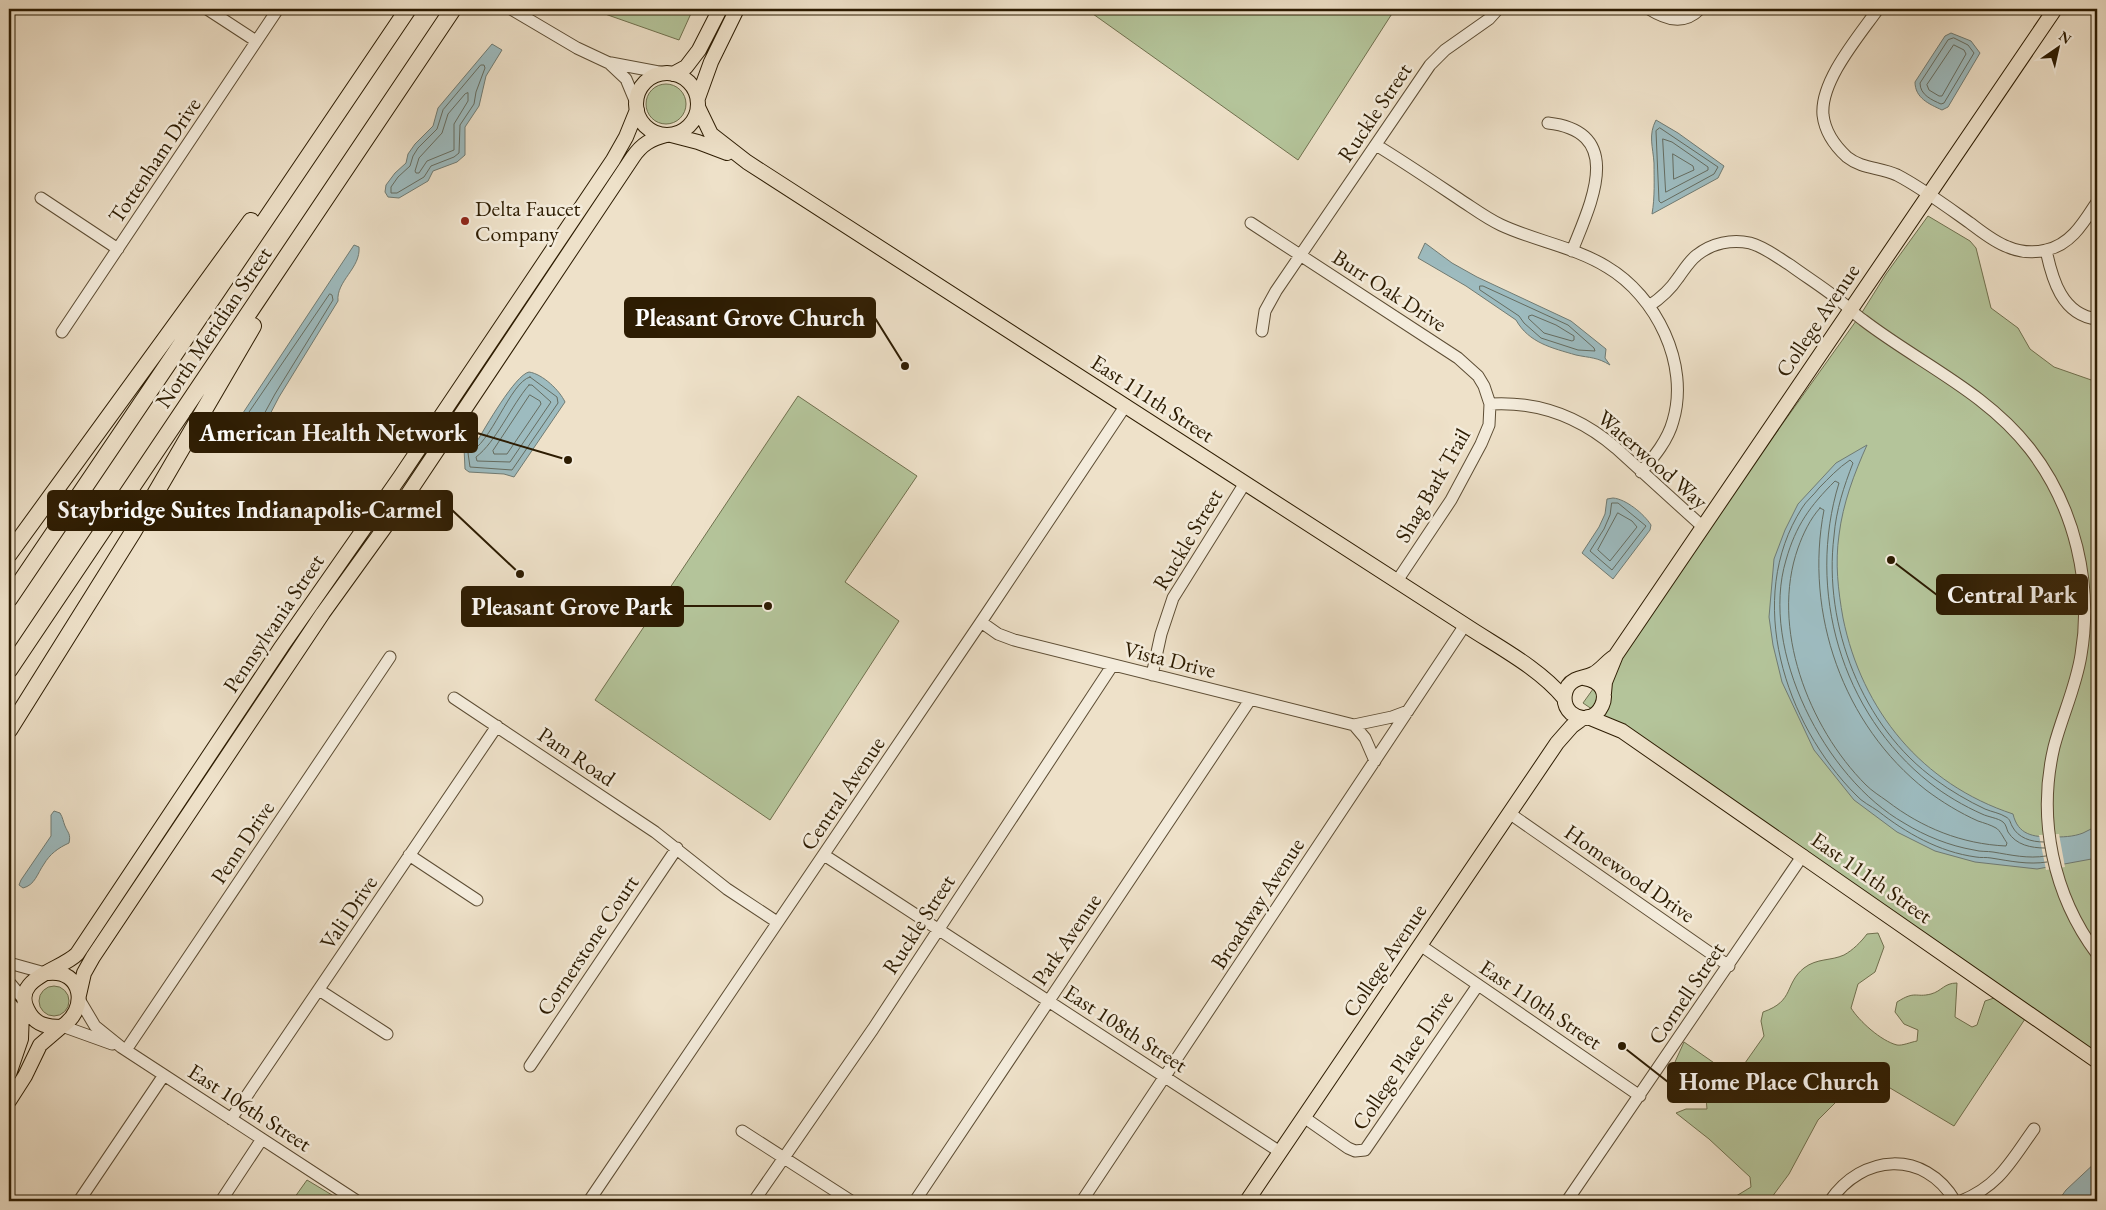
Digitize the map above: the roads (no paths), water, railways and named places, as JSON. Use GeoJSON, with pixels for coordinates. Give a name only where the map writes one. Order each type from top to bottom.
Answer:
{"type":"FeatureCollection","features":[{"type":"Feature","properties":{"kind":"highway","name":"North Meridian Street"},"geometry":{"type":"LineString","coordinates":[[9,599],[408,9]]}},
{"type":"Feature","properties":{"kind":"highway","name":"North Meridian Street"},"geometry":{"type":"LineString","coordinates":[[9,670],[453,9]]}},
{"type":"Feature","properties":{"kind":"highway"},"geometry":{"type":"LineString","coordinates":[[9,554],[263,205],[350,96]]}},
{"type":"Feature","properties":{"kind":"highway"},"geometry":{"type":"LineString","coordinates":[[9,730],[133,532],[218,384],[277,290],[351,162]]}},
{"type":"Feature","properties":{"kind":"main road"},"geometry":{"type":"LineString","coordinates":[[720,9],[699,50],[686,67],[648,80],[642,87],[636,106],[647,127],[668,135],[681,132],[690,126],[695,117],[711,62],[737,9]]}},
{"type":"Feature","properties":{"kind":"main road","name":"College Avenue"},"geometry":{"type":"LineString","coordinates":[[1604,696],[1605,682],[1616,655],[2055,9]]}},
{"type":"Feature","properties":{"kind":"main road"},"geometry":{"type":"LineString","coordinates":[[668,74],[689,82],[698,102]]}},
{"type":"Feature","properties":{"kind":"main road","name":"East 111th Street"},"geometry":{"type":"LineString","coordinates":[[698,102],[711,134],[747,162],[1465,625],[1536,672],[1553,685],[1565,701]]}},
{"type":"Feature","properties":{"kind":"main road","name":"Pennsylvania Street"},"geometry":{"type":"LineString","coordinates":[[46,973],[69,961],[83,946],[276,654],[400,477],[613,160],[626,137],[636,106]]}},
{"type":"Feature","properties":{"kind":"main road","name":"East 111th Street"},"geometry":{"type":"LineString","coordinates":[[668,135],[706,144],[747,162]]}},
{"type":"Feature","properties":{"kind":"main road","name":"Pennsylvania Street"},"geometry":{"type":"LineString","coordinates":[[79,997],[82,977],[93,956],[323,613],[414,485],[633,157],[644,144],[654,138],[668,135]]}},
{"type":"Feature","properties":{"kind":"main road","name":"College Avenue"},"geometry":{"type":"LineString","coordinates":[[1581,678],[1601,669],[1616,655]]}},
{"type":"Feature","properties":{"kind":"main road","name":"East 111th Street"},"geometry":{"type":"LineString","coordinates":[[1536,672],[1565,678],[1581,678]]}},
{"type":"Feature","properties":{"kind":"main road"},"geometry":{"type":"LineString","coordinates":[[1581,678],[1596,682],[1604,696],[1599,711],[1586,718],[1572,714],[1565,701],[1568,686],[1581,678]]}},
{"type":"Feature","properties":{"kind":"main road","name":"East 111th Street"},"geometry":{"type":"LineString","coordinates":[[1604,696],[1608,711],[1622,730]]}},
{"type":"Feature","properties":{"kind":"main road","name":"College Avenue"},"geometry":{"type":"LineString","coordinates":[[1557,743],[1563,722],[1565,701]]}},
{"type":"Feature","properties":{"kind":"main road","name":"East 111th Street"},"geometry":{"type":"LineString","coordinates":[[1586,718],[1622,730],[2097,1061]]}},
{"type":"Feature","properties":{"kind":"main road","name":"College Avenue"},"geometry":{"type":"LineString","coordinates":[[1247,1201],[1305,1118],[1557,743],[1572,726],[1586,718]]}},
{"type":"Feature","properties":{"kind":"main road"},"geometry":{"type":"LineString","coordinates":[[9,1074],[21,1039],[26,990],[31,982],[46,973],[57,973],[66,976],[74,983],[79,997],[76,1014],[40,1045],[25,1076],[9,1102]]}},
{"type":"Feature","properties":{"kind":"main road"},"geometry":{"type":"LineString","coordinates":[[25,1002],[29,1013],[37,1022],[49,1026],[61,1026]]}},
{"type":"Feature","properties":{"kind":"main road"},"geometry":{"type":"LineString","coordinates":[[9,1004],[22,1020]]}},
{"type":"Feature","properties":{"kind":"street"},"geometry":{"type":"LineString","coordinates":[[207,9],[256,41]]}},
{"type":"Feature","properties":{"kind":"street","name":"Tottenham Drive"},"geometry":{"type":"LineString","coordinates":[[62,332],[278,9]]}},
{"type":"Feature","properties":{"kind":"street"},"geometry":{"type":"LineString","coordinates":[[511,9],[577,48],[609,63],[668,74]]}},
{"type":"Feature","properties":{"kind":"street","name":"Ruckle Street"},"geometry":{"type":"LineString","coordinates":[[1262,331],[1265,311],[1269,302],[1411,91],[1439,55],[1489,19],[1498,9]]}},
{"type":"Feature","properties":{"kind":"street"},"geometry":{"type":"LineString","coordinates":[[1649,9],[1662,17],[1678,20],[1688,17],[1700,9]]}},
{"type":"Feature","properties":{"kind":"street"},"geometry":{"type":"LineString","coordinates":[[1874,10],[1828,84],[1823,102],[1824,119],[1828,134],[1849,159],[1866,167],[1896,175],[1928,194],[1999,243],[2018,250],[2046,250],[2068,239],[2075,234],[2097,202]]}},
{"type":"Feature","properties":{"kind":"street"},"geometry":{"type":"LineString","coordinates":[[609,63],[626,79],[636,106]]}},
{"type":"Feature","properties":{"kind":"street"},"geometry":{"type":"LineString","coordinates":[[1548,123],[1569,128],[1584,138],[1591,147],[1596,162],[1595,189],[1572,252]]}},
{"type":"Feature","properties":{"kind":"street"},"geometry":{"type":"LineString","coordinates":[[1376,145],[1502,226],[1572,252],[1615,272],[1628,282],[1649,306],[1659,322],[1674,363],[1678,398],[1670,431],[1654,457],[1641,472]]}},
{"type":"Feature","properties":{"kind":"street"},"geometry":{"type":"LineString","coordinates":[[41,198],[118,249]]}},
{"type":"Feature","properties":{"kind":"street","name":"Burr Oak Drive"},"geometry":{"type":"LineString","coordinates":[[1251,223],[1469,366],[1484,386],[1490,404]]}},
{"type":"Feature","properties":{"kind":"street"},"geometry":{"type":"LineString","coordinates":[[1649,306],[1664,296],[1697,254],[1712,246],[1734,242],[1750,243],[1766,250],[1830,292],[1864,321],[1968,391],[1998,415],[2036,457],[2063,506],[2080,562],[2084,594],[2084,625],[2077,678],[2052,756],[2049,776],[2047,810],[2050,845],[2061,885],[2075,919],[2097,954]]}},
{"type":"Feature","properties":{"kind":"street"},"geometry":{"type":"LineString","coordinates":[[2046,250],[2053,279],[2061,295],[2076,310],[2097,319]]}},
{"type":"Feature","properties":{"kind":"street","name":"Waterwood Way"},"geometry":{"type":"LineString","coordinates":[[1490,404],[1515,404],[1547,409],[1576,420],[1602,436],[1703,527]]}},
{"type":"Feature","properties":{"kind":"street","name":"Shag Bark Trail"},"geometry":{"type":"LineString","coordinates":[[1397,581],[1435,528],[1482,444],[1489,425],[1490,404]]}},
{"type":"Feature","properties":{"kind":"street","name":"Central Avenue"},"geometry":{"type":"LineString","coordinates":[[589,1201],[1126,405]]}},
{"type":"Feature","properties":{"kind":"street","name":"Ruckle Street"},"geometry":{"type":"LineString","coordinates":[[1152,675],[1161,634],[1173,598],[1245,483]]}},
{"type":"Feature","properties":{"kind":"street","name":"Vista Drive"},"geometry":{"type":"LineString","coordinates":[[981,622],[1007,638],[1112,666],[1354,725],[1392,717],[1408,711]]}},
{"type":"Feature","properties":{"kind":"street","name":"Broadway Avenue"},"geometry":{"type":"LineString","coordinates":[[1082,1201],[1166,1078],[1465,625]]}},
{"type":"Feature","properties":{"kind":"street","name":"Penn Drive"},"geometry":{"type":"LineString","coordinates":[[124,1048],[390,657]]}},
{"type":"Feature","properties":{"kind":"street","name":"Ruckle Street"},"geometry":{"type":"LineString","coordinates":[[754,1201],[938,929],[1112,666]]}},
{"type":"Feature","properties":{"kind":"street","name":"Pam Road"},"geometry":{"type":"LineString","coordinates":[[454,698],[677,848],[727,889],[777,922]]}},
{"type":"Feature","properties":{"kind":"street","name":"Park Avenue"},"geometry":{"type":"LineString","coordinates":[[915,1201],[1250,700]]}},
{"type":"Feature","properties":{"kind":"street"},"geometry":{"type":"LineString","coordinates":[[1354,725],[1365,738],[1375,761]]}},
{"type":"Feature","properties":{"kind":"street","name":"Vali Drive"},"geometry":{"type":"LineString","coordinates":[[231,1119],[497,726]]}},
{"type":"Feature","properties":{"kind":"street","name":"Homewood Drive"},"geometry":{"type":"LineString","coordinates":[[1509,813],[1729,966]]}},
{"type":"Feature","properties":{"kind":"street","name":"Cornerstone Court"},"geometry":{"type":"LineString","coordinates":[[530,1066],[677,848]]}},
{"type":"Feature","properties":{"kind":"street"},"geometry":{"type":"LineString","coordinates":[[410,855],[477,900]]}},
{"type":"Feature","properties":{"kind":"street","name":"East 108th Street"},"geometry":{"type":"LineString","coordinates":[[824,855],[1280,1152]]}},
{"type":"Feature","properties":{"kind":"street","name":"Cornell Street"},"geometry":{"type":"LineString","coordinates":[[1567,1201],[1803,855]]}},
{"type":"Feature","properties":{"kind":"street","name":"East 110th Street"},"geometry":{"type":"LineString","coordinates":[[1420,945],[1640,1096]]}},
{"type":"Feature","properties":{"kind":"street"},"geometry":{"type":"LineString","coordinates":[[9,963],[46,973]]}},
{"type":"Feature","properties":{"kind":"street"},"geometry":{"type":"LineString","coordinates":[[9,982],[25,1002]]}},
{"type":"Feature","properties":{"kind":"street","name":"College Place Drive"},"geometry":{"type":"LineString","coordinates":[[1305,1118],[1348,1148],[1355,1151],[1365,1150],[1478,985]]}},
{"type":"Feature","properties":{"kind":"street"},"geometry":{"type":"LineString","coordinates":[[319,990],[387,1034]]}},
{"type":"Feature","properties":{"kind":"street","name":"East 106th Street"},"geometry":{"type":"LineString","coordinates":[[79,997],[95,1026],[124,1048],[357,1201]]}},
{"type":"Feature","properties":{"kind":"street","name":"East 106th Street"},"geometry":{"type":"LineString","coordinates":[[61,1026],[124,1048]]}},
{"type":"Feature","properties":{"kind":"street"},"geometry":{"type":"LineString","coordinates":[[79,1201],[164,1075]]}},
{"type":"Feature","properties":{"kind":"street"},"geometry":{"type":"LineString","coordinates":[[1961,1201],[1988,1187],[1999,1177],[2034,1128]]}},
{"type":"Feature","properties":{"kind":"street"},"geometry":{"type":"LineString","coordinates":[[742,1131],[851,1201]]}},
{"type":"Feature","properties":{"kind":"street"},"geometry":{"type":"LineString","coordinates":[[221,1201],[262,1139]]}},
{"type":"Feature","properties":{"kind":"street"},"geometry":{"type":"LineString","coordinates":[[1830,1201],[1849,1179],[1864,1170],[1889,1163],[1922,1170],[1940,1182],[1955,1201]]}},
{"type":"Feature","properties":{"kind":"water"},"geometry":{"type":"Polygon","coordinates":[[[1951,33],[1971,41],[1980,53],[1948,107],[1942,110],[1928,103],[1920,96],[1915,82],[1945,36],[1951,33]]]}},
{"type":"Feature","properties":{"kind":"water"},"geometry":{"type":"Polygon","coordinates":[[[492,44],[502,50],[486,76],[479,106],[465,127],[465,155],[457,162],[433,171],[428,181],[399,198],[388,197],[385,192],[386,185],[406,163],[408,154],[415,144],[433,126],[438,108],[492,44]]]}},
{"type":"Feature","properties":{"kind":"water"},"geometry":{"type":"Polygon","coordinates":[[[1656,120],[1678,133],[1724,166],[1718,178],[1652,214],[1654,163],[1652,131],[1656,120]]]}},
{"type":"Feature","properties":{"kind":"water"},"geometry":{"type":"Polygon","coordinates":[[[1425,243],[1452,263],[1477,277],[1571,321],[1606,349],[1605,358],[1610,365],[1597,359],[1558,350],[1534,339],[1521,328],[1516,320],[1466,286],[1418,258],[1425,243]]]}},
{"type":"Feature","properties":{"kind":"water"},"geometry":{"type":"Polygon","coordinates":[[[354,245],[359,247],[359,255],[341,287],[338,301],[267,420],[253,433],[245,431],[238,424],[239,419],[354,245]]]}},
{"type":"Feature","properties":{"kind":"water"},"geometry":{"type":"Polygon","coordinates":[[[529,372],[540,376],[550,384],[565,402],[514,477],[504,474],[469,472],[465,469],[464,448],[476,443],[508,392],[523,375],[529,372]]]}},
{"type":"Feature","properties":{"kind":"water"},"geometry":{"type":"Polygon","coordinates":[[[1867,445],[1853,478],[1841,523],[1837,556],[1838,587],[1843,618],[1852,652],[1865,684],[1881,713],[1901,740],[1924,763],[1951,784],[1980,801],[2013,814],[2015,821],[2023,831],[2045,837],[2060,837],[2083,833],[2097,826],[2097,858],[2037,869],[1975,862],[1935,851],[1897,832],[1854,800],[1814,750],[1782,682],[1773,645],[1769,617],[1774,559],[1785,530],[1798,504],[1836,463],[1867,445]]]}},
{"type":"Feature","properties":{"kind":"water"},"geometry":{"type":"Polygon","coordinates":[[[1613,498],[1623,501],[1634,508],[1651,525],[1650,530],[1613,579],[1582,553],[1599,527],[1605,514],[1607,499],[1613,498]]]}},
{"type":"Feature","properties":{"kind":"water"},"geometry":{"type":"Polygon","coordinates":[[[54,811],[61,815],[69,836],[69,843],[52,854],[46,860],[33,882],[23,888],[19,885],[21,880],[51,836],[51,815],[54,811]]]}},
{"type":"Feature","properties":{"kind":"water"},"geometry":{"type":"Polygon","coordinates":[[[2097,1161],[2097,1201],[2058,1201],[2066,1190],[2097,1161]]]}},
{"type":"Feature","properties":{"kind":"place","name":"Delta Faucet Company"},"geometry":{"type":"Point","coordinates":[465,221]}},
{"type":"Feature","properties":{"kind":"place","name":"Pleasant Grove Church"},"geometry":{"type":"Point","coordinates":[905,366]}},
{"type":"Feature","properties":{"kind":"place","name":"American Health Network"},"geometry":{"type":"Point","coordinates":[568,460]}},
{"type":"Feature","properties":{"kind":"place","name":"Central Park"},"geometry":{"type":"Point","coordinates":[1891,560]}},
{"type":"Feature","properties":{"kind":"place","name":"Staybridge Suites Indianapolis-Carmel"},"geometry":{"type":"Point","coordinates":[520,574]}},
{"type":"Feature","properties":{"kind":"place","name":"Pleasant Grove Park"},"geometry":{"type":"Point","coordinates":[768,606]}},
{"type":"Feature","properties":{"kind":"place","name":"Home Place Church"},"geometry":{"type":"Point","coordinates":[1622,1046]}}]}
